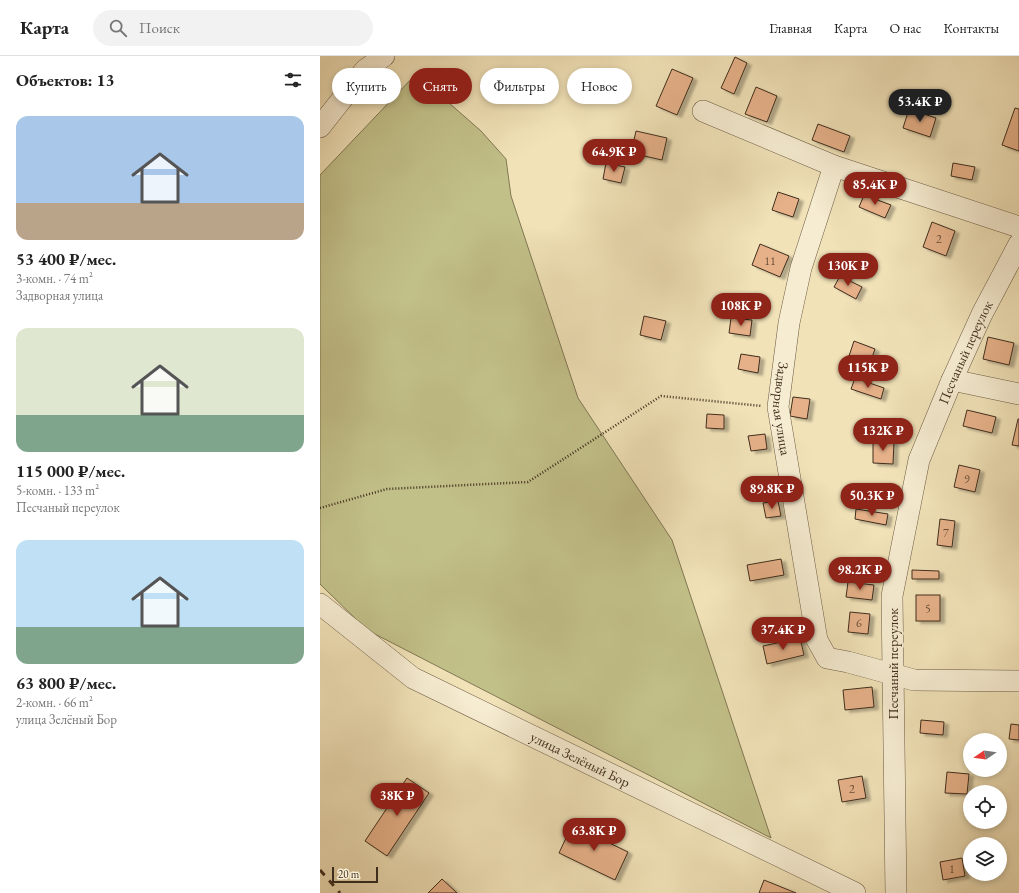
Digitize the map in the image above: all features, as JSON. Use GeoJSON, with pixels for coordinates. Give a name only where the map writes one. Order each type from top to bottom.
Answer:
{"type":"FeatureCollection","features":[{"type":"Feature","properties":{"kind":"street"},"geometry":{"type":"LineString","coordinates":[[320,127],[363,63],[384,56]]}},
{"type":"Feature","properties":{"kind":"street"},"geometry":{"type":"LineString","coordinates":[[703,111],[834,166],[1019,227]]}},
{"type":"Feature","properties":{"kind":"street","name":"Задворная улица"},"geometry":{"type":"LineString","coordinates":[[834,166],[801,268],[789,323],[778,407],[817,640],[827,658],[848,662],[914,680],[1019,681]]}},
{"type":"Feature","properties":{"kind":"street","name":"Песчаный переулок"},"geometry":{"type":"LineString","coordinates":[[896,893],[892,596],[919,460],[952,380],[982,314],[1019,244]]}},
{"type":"Feature","properties":{"kind":"street"},"geometry":{"type":"LineString","coordinates":[[952,380],[1019,394]]}},
{"type":"Feature","properties":{"kind":"street","name":"улица Зелёный Бор"},"geometry":{"type":"LineString","coordinates":[[320,604],[414,678],[855,893]]}},
{"type":"Feature","properties":{"kind":"path"},"geometry":{"type":"LineString","coordinates":[[320,508],[387,489],[528,482],[661,396],[778,407]]}},
{"type":"Feature","properties":{"kind":"shaded area"},"geometry":{"type":"Polygon","coordinates":[[[409,81],[409,104],[450,104],[481,131],[506,159],[511,196],[578,398],[672,540],[771,838],[367,630],[320,584],[320,175],[387,104],[401,104],[401,90],[409,81]]]}},
{"type":"Feature","properties":{"kind":"building"},"geometry":{"type":"Polygon","coordinates":[[[735,57],[747,63],[734,94],[721,88],[735,57]]]}},
{"type":"Feature","properties":{"kind":"building"},"geometry":{"type":"Polygon","coordinates":[[[672,69],[693,78],[677,115],[656,106],[672,69]]]}},
{"type":"Feature","properties":{"kind":"building"},"geometry":{"type":"Polygon","coordinates":[[[756,87],[777,96],[767,122],[745,114],[756,87]]]}},
{"type":"Feature","properties":{"kind":"building"},"geometry":{"type":"Polygon","coordinates":[[[1015,108],[1019,109],[1019,151],[1002,145],[1015,108]]]}},
{"type":"Feature","properties":{"kind":"building"},"geometry":{"type":"Polygon","coordinates":[[[909,109],[936,118],[930,137],[903,128],[909,109]]]}},
{"type":"Feature","properties":{"kind":"building"},"geometry":{"type":"Polygon","coordinates":[[[818,124],[850,136],[844,152],[812,140],[818,124]]]}},
{"type":"Feature","properties":{"kind":"building"},"geometry":{"type":"Polygon","coordinates":[[[636,131],[667,138],[662,160],[631,153],[636,131]]]}},
{"type":"Feature","properties":{"kind":"building"},"geometry":{"type":"Polygon","coordinates":[[[606,163],[625,167],[621,183],[603,179],[606,163]]]}},
{"type":"Feature","properties":{"kind":"building"},"geometry":{"type":"Polygon","coordinates":[[[953,163],[975,167],[972,180],[951,176],[953,163]]]}},
{"type":"Feature","properties":{"kind":"building"},"geometry":{"type":"Polygon","coordinates":[[[778,192],[799,199],[793,217],[772,210],[778,192]]]}},
{"type":"Feature","properties":{"kind":"building"},"geometry":{"type":"Polygon","coordinates":[[[864,195],[891,205],[885,218],[859,207],[864,195]]]}},
{"type":"Feature","properties":{"kind":"building"},"geometry":{"type":"Polygon","coordinates":[[[932,222],[955,231],[946,256],[923,247],[932,222]]]}},
{"type":"Feature","properties":{"kind":"building"},"geometry":{"type":"Polygon","coordinates":[[[760,244],[789,256],[780,277],[752,265],[760,244]]]}},
{"type":"Feature","properties":{"kind":"building"},"geometry":{"type":"Polygon","coordinates":[[[840,276],[862,287],[856,299],[834,287],[840,276]]]}},
{"type":"Feature","properties":{"kind":"building"},"geometry":{"type":"Polygon","coordinates":[[[644,316],[666,321],[661,340],[640,335],[644,316]]]}},
{"type":"Feature","properties":{"kind":"building"},"geometry":{"type":"Polygon","coordinates":[[[731,318],[752,320],[750,336],[729,333],[731,318]]]}},
{"type":"Feature","properties":{"kind":"building"},"geometry":{"type":"Polygon","coordinates":[[[988,337],[1014,343],[1009,365],[983,359],[988,337]]]}},
{"type":"Feature","properties":{"kind":"building"},"geometry":{"type":"Polygon","coordinates":[[[854,341],[875,349],[868,369],[847,362],[854,341]]]}},
{"type":"Feature","properties":{"kind":"building"},"geometry":{"type":"Polygon","coordinates":[[[741,354],[760,357],[758,373],[738,369],[741,354]]]}},
{"type":"Feature","properties":{"kind":"building"},"geometry":{"type":"Polygon","coordinates":[[[855,378],[884,388],[881,399],[851,389],[855,378]]]}},
{"type":"Feature","properties":{"kind":"building"},"geometry":{"type":"Polygon","coordinates":[[[793,397],[810,399],[807,419],[790,416],[793,397]]]}},
{"type":"Feature","properties":{"kind":"building"},"geometry":{"type":"Polygon","coordinates":[[[967,410],[996,417],[992,433],[963,426],[967,410]]]}},
{"type":"Feature","properties":{"kind":"building"},"geometry":{"type":"Polygon","coordinates":[[[707,414],[724,415],[724,429],[706,428],[707,414]]]}},
{"type":"Feature","properties":{"kind":"building"},"geometry":{"type":"Polygon","coordinates":[[[1019,419],[1019,446],[1012,445],[1019,419]]]}},
{"type":"Feature","properties":{"kind":"building"},"geometry":{"type":"Polygon","coordinates":[[[765,434],[767,449],[751,451],[748,436],[765,434]]]}},
{"type":"Feature","properties":{"kind":"building"},"geometry":{"type":"Polygon","coordinates":[[[873,441],[894,442],[893,464],[873,463],[873,441]]]}},
{"type":"Feature","properties":{"kind":"building"},"geometry":{"type":"Polygon","coordinates":[[[959,465],[980,470],[975,492],[954,487],[959,465]]]}},
{"type":"Feature","properties":{"kind":"building"},"geometry":{"type":"Polygon","coordinates":[[[778,501],[781,516],[766,518],[763,503],[778,501]]]}},
{"type":"Feature","properties":{"kind":"building"},"geometry":{"type":"Polygon","coordinates":[[[856,509],[888,514],[886,525],[855,519],[856,509]]]}},
{"type":"Feature","properties":{"kind":"building"},"geometry":{"type":"Polygon","coordinates":[[[940,519],[955,521],[952,547],[937,545],[940,519]]]}},
{"type":"Feature","properties":{"kind":"building"},"geometry":{"type":"Polygon","coordinates":[[[781,559],[784,575],[750,581],[747,565],[781,559]]]}},
{"type":"Feature","properties":{"kind":"building"},"geometry":{"type":"Polygon","coordinates":[[[912,570],[939,571],[939,579],[912,579],[912,570]]]}},
{"type":"Feature","properties":{"kind":"building"},"geometry":{"type":"Polygon","coordinates":[[[848,582],[874,585],[872,600],[846,597],[848,582]]]}},
{"type":"Feature","properties":{"kind":"building"},"geometry":{"type":"Polygon","coordinates":[[[916,595],[940,595],[940,621],[916,621],[916,595]]]}},
{"type":"Feature","properties":{"kind":"building"},"geometry":{"type":"Polygon","coordinates":[[[850,612],[870,614],[868,634],[848,632],[850,612]]]}},
{"type":"Feature","properties":{"kind":"building"},"geometry":{"type":"Polygon","coordinates":[[[800,638],[804,655],[767,664],[763,646],[800,638]]]}},
{"type":"Feature","properties":{"kind":"building"},"geometry":{"type":"Polygon","coordinates":[[[872,687],[874,707],[845,710],[843,690],[872,687]]]}},
{"type":"Feature","properties":{"kind":"building"},"geometry":{"type":"Polygon","coordinates":[[[921,720],[944,722],[943,735],[920,733],[921,720]]]}},
{"type":"Feature","properties":{"kind":"building"},"geometry":{"type":"Polygon","coordinates":[[[1011,724],[1019,725],[1019,740],[1009,739],[1011,724]]]}},
{"type":"Feature","properties":{"kind":"building"},"geometry":{"type":"Polygon","coordinates":[[[947,772],[963,773],[963,777],[969,777],[968,785],[963,785],[963,794],[945,793],[947,772]]]}},
{"type":"Feature","properties":{"kind":"building"},"geometry":{"type":"Polygon","coordinates":[[[862,776],[866,798],[842,802],[838,780],[862,776]]]}},
{"type":"Feature","properties":{"kind":"building"},"geometry":{"type":"Polygon","coordinates":[[[407,778],[429,793],[387,856],[365,841],[407,778]]]}},
{"type":"Feature","properties":{"kind":"building"},"geometry":{"type":"Polygon","coordinates":[[[572,825],[628,852],[615,880],[559,853],[572,825]]]}},
{"type":"Feature","properties":{"kind":"building"},"geometry":{"type":"Polygon","coordinates":[[[962,858],[963,876],[943,880],[940,862],[962,858]]]}},
{"type":"Feature","properties":{"kind":"building"},"geometry":{"type":"Polygon","coordinates":[[[442,879],[457,893],[428,893],[442,879]]]}},
{"type":"Feature","properties":{"kind":"building"},"geometry":{"type":"Polygon","coordinates":[[[764,880],[796,893],[759,893],[764,880]]]}},
{"type":"Feature","properties":{"kind":"railway"},"geometry":{"type":"LineString","coordinates":[[320,870],[340,893]]}}]}
